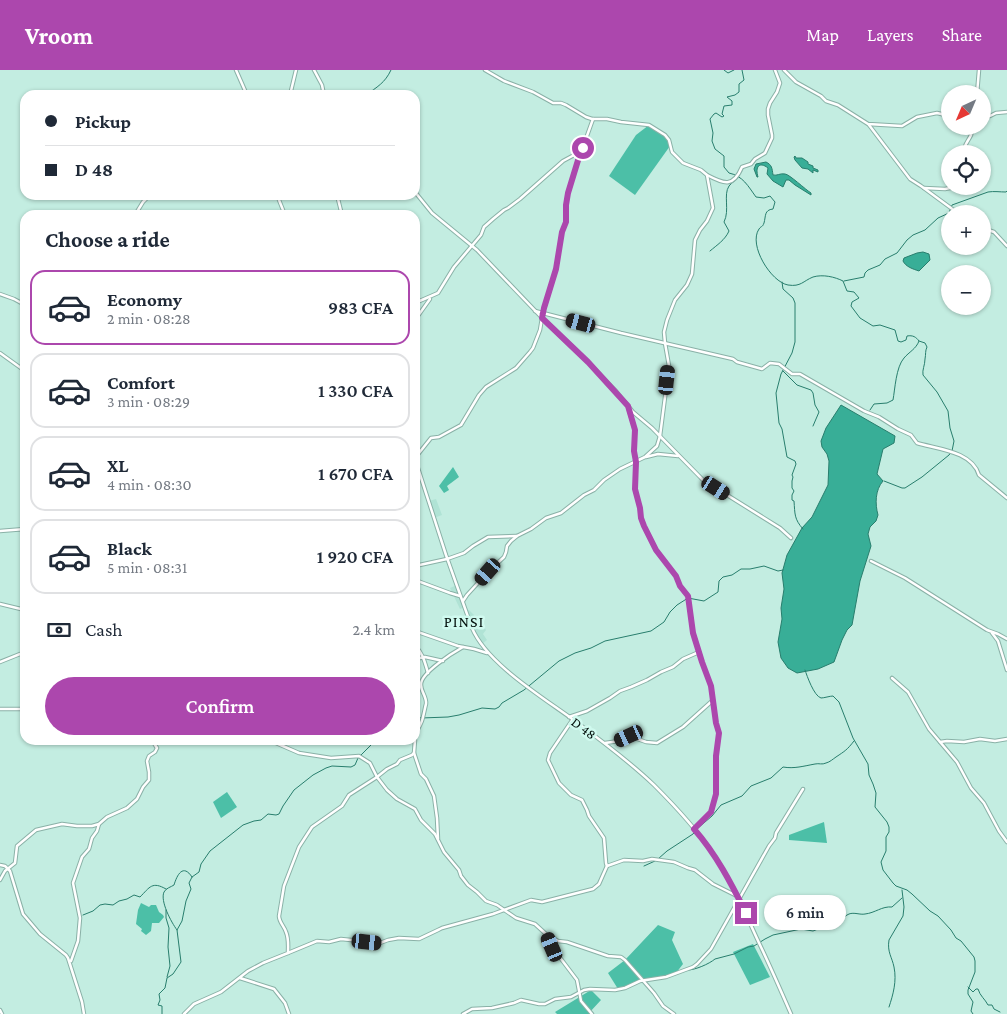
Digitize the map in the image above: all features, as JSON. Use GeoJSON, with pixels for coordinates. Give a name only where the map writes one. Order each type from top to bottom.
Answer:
{"type":"FeatureCollection","features":[{"type":"Feature","properties":{"kind":"street"},"geometry":{"type":"LineString","coordinates":[[236,70],[245,90]]}},
{"type":"Feature","properties":{"kind":"street"},"geometry":{"type":"LineString","coordinates":[[291,90],[296,70]]}},
{"type":"Feature","properties":{"kind":"street"},"geometry":{"type":"LineString","coordinates":[[314,70],[323,90]]}},
{"type":"Feature","properties":{"kind":"street"},"geometry":{"type":"LineString","coordinates":[[486,70],[504,81],[534,92],[553,103],[561,103],[586,117],[648,125],[666,135],[672,152],[684,163],[701,170],[721,182],[729,182],[738,176],[742,167],[751,164],[766,151],[772,135],[768,109],[780,83],[775,70]]}},
{"type":"Feature","properties":{"kind":"street"},"geometry":{"type":"LineString","coordinates":[[784,70],[796,82],[868,124],[910,179],[947,205]]}},
{"type":"Feature","properties":{"kind":"street"},"geometry":{"type":"LineString","coordinates":[[978,85],[979,70]]}},
{"type":"Feature","properties":{"kind":"street"},"geometry":{"type":"LineString","coordinates":[[991,116],[1007,112]]}},
{"type":"Feature","properties":{"kind":"street"},"geometry":{"type":"LineString","coordinates":[[868,124],[902,126],[917,117],[941,115]]}},
{"type":"Feature","properties":{"kind":"street"},"geometry":{"type":"LineString","coordinates":[[420,452],[431,438],[439,437],[461,425],[486,387],[516,368],[520,361],[530,352],[536,340],[556,269],[562,232],[566,222],[568,193],[593,119]]}},
{"type":"Feature","properties":{"kind":"street"},"geometry":{"type":"LineString","coordinates":[[420,301],[431,298],[438,293],[454,267],[481,234],[484,227],[520,199],[563,161],[583,148]]}},
{"type":"Feature","properties":{"kind":"street"},"geometry":{"type":"LineString","coordinates":[[463,601],[504,556],[510,541],[531,530],[546,518],[561,513],[584,495],[594,490],[604,480],[620,469],[645,457],[657,446],[669,366],[664,332],[675,300],[687,285],[692,274],[695,240],[713,208],[707,175]]}},
{"type":"Feature","properties":{"kind":"street"},"geometry":{"type":"LineString","coordinates":[[924,188],[941,189]]}},
{"type":"Feature","properties":{"kind":"street"},"geometry":{"type":"LineString","coordinates":[[420,198],[432,213],[493,266],[535,311],[588,362],[633,412],[652,428],[703,480],[780,528],[791,538]]}},
{"type":"Feature","properties":{"kind":"street"},"geometry":{"type":"LineString","coordinates":[[137,210],[145,200]]}},
{"type":"Feature","properties":{"kind":"street"},"geometry":{"type":"LineString","coordinates":[[991,231],[1007,246]]}},
{"type":"Feature","properties":{"kind":"street"},"geometry":{"type":"LineString","coordinates":[[0,294],[20,302]]}},
{"type":"Feature","properties":{"kind":"street"},"geometry":{"type":"LineString","coordinates":[[420,313],[431,298]]}},
{"type":"Feature","properties":{"kind":"street"},"geometry":{"type":"LineString","coordinates":[[535,311],[733,359],[736,362],[762,369],[770,363],[779,364],[792,374],[800,374],[864,411],[911,435],[917,443],[967,458],[978,470],[979,474],[1007,498]]}},
{"type":"Feature","properties":{"kind":"street"},"geometry":{"type":"LineString","coordinates":[[0,353],[20,367]]}},
{"type":"Feature","properties":{"kind":"street"},"geometry":{"type":"LineString","coordinates":[[628,406],[635,430],[635,489],[644,526],[656,550],[676,576],[680,586],[688,596],[693,633],[711,686],[719,733],[716,756],[716,794],[711,812],[694,829]]}},
{"type":"Feature","properties":{"kind":"street"},"geometry":{"type":"LineString","coordinates":[[645,457],[658,454],[678,456]]}},
{"type":"Feature","properties":{"kind":"street","name":"D 48"},"geometry":{"type":"LineString","coordinates":[[420,473],[474,633],[498,663],[604,743],[649,780],[694,829],[713,853],[738,898],[774,973],[791,1014]]}},
{"type":"Feature","properties":{"kind":"street"},"geometry":{"type":"LineString","coordinates":[[0,531],[20,529]]}},
{"type":"Feature","properties":{"kind":"street"},"geometry":{"type":"LineString","coordinates":[[420,565],[448,559],[464,553],[488,537],[517,536]]}},
{"type":"Feature","properties":{"kind":"street"},"geometry":{"type":"LineString","coordinates":[[871,561],[905,578],[991,632],[1007,639]]}},
{"type":"Feature","properties":{"kind":"street"},"geometry":{"type":"LineString","coordinates":[[420,582],[450,593],[461,596],[467,595]]}},
{"type":"Feature","properties":{"kind":"street"},"geometry":{"type":"LineString","coordinates":[[0,604],[20,609]]}},
{"type":"Feature","properties":{"kind":"street"},"geometry":{"type":"LineString","coordinates":[[991,632],[998,641],[1007,670]]}},
{"type":"Feature","properties":{"kind":"street"},"geometry":{"type":"LineString","coordinates":[[420,633],[458,646],[481,650],[490,655]]}},
{"type":"Feature","properties":{"kind":"street"},"geometry":{"type":"LineString","coordinates":[[420,725],[426,704],[421,685],[424,677],[433,668],[464,647]]}},
{"type":"Feature","properties":{"kind":"street"},"geometry":{"type":"LineString","coordinates":[[420,651],[424,657],[428,673]]}},
{"type":"Feature","properties":{"kind":"street"},"geometry":{"type":"LineString","coordinates":[[569,716],[588,711],[620,691],[647,680],[699,652]]}},
{"type":"Feature","properties":{"kind":"street"},"geometry":{"type":"LineString","coordinates":[[0,662],[20,654]]}},
{"type":"Feature","properties":{"kind":"street"},"geometry":{"type":"LineString","coordinates":[[420,657],[443,661]]}},
{"type":"Feature","properties":{"kind":"street"},"geometry":{"type":"LineString","coordinates":[[892,678],[908,692],[929,729],[960,766],[974,792],[984,803],[1007,842]]}},
{"type":"Feature","properties":{"kind":"street"},"geometry":{"type":"LineString","coordinates":[[604,743],[619,741],[629,736],[646,742],[657,743],[683,727],[713,700]]}},
{"type":"Feature","properties":{"kind":"street"},"geometry":{"type":"LineString","coordinates":[[0,709],[20,709]]}},
{"type":"Feature","properties":{"kind":"street"},"geometry":{"type":"LineString","coordinates":[[184,1014],[194,1004],[221,992],[248,971],[317,941],[329,942],[341,938],[380,943],[399,938],[419,939],[442,928],[493,914],[531,900],[542,902],[593,889],[599,884],[607,866],[606,843],[588,816],[582,800],[571,795],[559,783],[548,760],[550,753],[573,719]]}},
{"type":"Feature","properties":{"kind":"street"},"geometry":{"type":"LineString","coordinates":[[940,742],[1007,739]]}},
{"type":"Feature","properties":{"kind":"street"},"geometry":{"type":"LineString","coordinates":[[0,880],[15,862],[17,846],[36,830],[62,824],[92,826],[99,824],[107,817],[127,808],[138,799],[143,787],[149,780],[147,761],[149,756],[155,752],[157,748],[155,745]]}},
{"type":"Feature","properties":{"kind":"street"},"geometry":{"type":"LineString","coordinates":[[281,745],[300,753],[332,758],[359,756],[363,758],[370,763],[377,777],[396,799],[415,809],[421,820],[438,839],[444,852],[459,870],[461,876],[486,901],[497,905],[516,918],[535,924],[558,941],[625,960],[654,993],[662,1006],[674,1014]]}},
{"type":"Feature","properties":{"kind":"street"},"geometry":{"type":"LineString","coordinates":[[415,745],[414,753],[421,774],[428,782],[434,796],[438,839]]}},
{"type":"Feature","properties":{"kind":"street"},"geometry":{"type":"LineString","coordinates":[[288,954],[288,937],[279,920],[279,916],[284,886],[299,847],[312,827],[342,806],[349,795],[397,764],[400,760],[414,753]]}},
{"type":"Feature","properties":{"kind":"street"},"geometry":{"type":"LineString","coordinates":[[463,1014],[472,1009],[492,1008],[521,1000],[544,1004],[555,999],[571,997],[590,989],[616,990],[643,981],[666,977],[697,964],[710,950],[738,898],[803,789]]}},
{"type":"Feature","properties":{"kind":"street"},"geometry":{"type":"LineString","coordinates":[[70,962],[78,941],[80,918],[73,883],[82,857],[89,849],[99,824]]}},
{"type":"Feature","properties":{"kind":"street"},"geometry":{"type":"LineString","coordinates":[[607,866],[624,860],[643,861],[652,859],[674,862],[696,870],[713,884],[738,898]]}},
{"type":"Feature","properties":{"kind":"street"},"geometry":{"type":"LineString","coordinates":[[0,865],[9,869],[23,914],[40,934],[66,954],[70,962],[84,1014]]}},
{"type":"Feature","properties":{"kind":"street"},"geometry":{"type":"LineString","coordinates":[[547,934],[552,947],[577,980],[581,1001],[592,1014]]}},
{"type":"Feature","properties":{"kind":"street"},"geometry":{"type":"LineString","coordinates":[[240,978],[274,989],[285,1003],[289,1014]]}},
{"type":"Feature","properties":{"kind":"street"},"geometry":{"type":"LineString","coordinates":[[0,1010],[2,1014]]}},
{"type":"Feature","properties":{"kind":"shaded area"},"geometry":{"type":"Polygon","coordinates":[[[649,125],[665,135],[670,146],[635,195],[609,176],[636,135],[649,125]]]}},
{"type":"Feature","properties":{"kind":"shaded area"},"geometry":{"type":"Polygon","coordinates":[[[795,156],[808,162],[818,172],[813,170],[813,173],[808,169],[802,168],[795,160],[795,156]]]}},
{"type":"Feature","properties":{"kind":"shaded area"},"geometry":{"type":"Polygon","coordinates":[[[766,162],[771,167],[773,175],[787,175],[811,193],[811,195],[789,180],[786,180],[783,187],[773,181],[767,174],[768,168],[762,165],[757,168],[757,177],[754,169],[756,164],[766,162]]]}},
{"type":"Feature","properties":{"kind":"shaded area"},"geometry":{"type":"Polygon","coordinates":[[[923,252],[929,254],[930,260],[919,271],[912,269],[904,263],[904,258],[923,252]]]}},
{"type":"Feature","properties":{"kind":"shaded area"},"geometry":{"type":"Polygon","coordinates":[[[841,405],[895,436],[894,443],[883,449],[877,474],[883,481],[876,497],[878,515],[868,534],[871,546],[860,581],[852,625],[842,640],[834,662],[818,669],[797,673],[788,668],[781,658],[778,642],[784,589],[782,573],[787,555],[802,528],[812,517],[828,485],[829,461],[821,441],[826,428],[841,405]]]}},
{"type":"Feature","properties":{"kind":"shaded area"},"geometry":{"type":"Polygon","coordinates":[[[453,467],[459,477],[447,486],[449,490],[444,493],[439,486],[453,467]]]}},
{"type":"Feature","properties":{"kind":"shaded area"},"geometry":{"type":"Polygon","coordinates":[[[436,499],[442,515],[434,518],[429,501],[436,499]]]}},
{"type":"Feature","properties":{"kind":"shaded area"},"geometry":{"type":"Polygon","coordinates":[[[457,585],[465,607],[460,609],[450,588],[457,585]]]}},
{"type":"Feature","properties":{"kind":"shaded area"},"geometry":{"type":"Polygon","coordinates":[[[469,610],[486,630],[483,634],[487,640],[482,644],[477,638],[466,611],[469,610]]]}},
{"type":"Feature","properties":{"kind":"shaded area"},"geometry":{"type":"Polygon","coordinates":[[[227,792],[237,807],[221,818],[213,802],[227,792]]]}},
{"type":"Feature","properties":{"kind":"shaded area"},"geometry":{"type":"Polygon","coordinates":[[[824,822],[827,843],[789,840],[789,835],[824,822]]]}},
{"type":"Feature","properties":{"kind":"shaded area"},"geometry":{"type":"Polygon","coordinates":[[[141,903],[149,907],[156,905],[164,917],[159,923],[152,923],[151,931],[146,935],[136,924],[141,903]]]}},
{"type":"Feature","properties":{"kind":"shaded area"},"geometry":{"type":"Polygon","coordinates":[[[658,925],[675,932],[672,940],[683,964],[676,973],[666,977],[640,981],[618,989],[608,973],[625,960],[658,925]]]}},
{"type":"Feature","properties":{"kind":"shaded area"},"geometry":{"type":"Polygon","coordinates":[[[753,944],[770,977],[750,985],[733,952],[753,944]]]}},
{"type":"Feature","properties":{"kind":"shaded area"},"geometry":{"type":"Polygon","coordinates":[[[591,990],[601,1000],[590,1014],[557,1014],[555,1012],[591,990]]]}},
{"type":"Feature","properties":{"kind":"waterway"},"geometry":{"type":"LineString","coordinates":[[373,90],[383,82],[391,70]]}},
{"type":"Feature","properties":{"kind":"waterway"},"geometry":{"type":"LineString","coordinates":[[724,70],[728,73],[734,70]]}},
{"type":"Feature","properties":{"kind":"waterway"},"geometry":{"type":"LineString","coordinates":[[742,70],[744,80],[739,84],[739,92],[727,97],[732,101],[732,105],[724,106],[722,114],[724,116],[722,117],[716,113],[710,119],[713,133],[712,141],[715,149],[724,156],[724,167],[729,173],[742,179],[756,197],[764,198],[770,196],[775,202],[773,209],[767,212],[764,223],[756,236],[759,253],[768,270],[781,282],[788,285],[799,284],[813,277],[821,276],[833,277],[843,281],[847,291],[854,292],[859,298],[852,302],[851,306],[860,318],[873,326],[880,325],[895,330],[898,341],[906,340],[907,336],[917,338],[919,341],[901,362],[893,400],[887,403],[874,404],[870,410]]}},
{"type":"Feature","properties":{"kind":"waterway"},"geometry":{"type":"LineString","coordinates":[[710,251],[723,240],[729,231],[724,222],[726,217],[727,190],[738,177]]}},
{"type":"Feature","properties":{"kind":"waterway"},"geometry":{"type":"LineString","coordinates":[[844,281],[864,277],[868,270],[880,265],[885,259],[897,253],[913,235],[925,230],[938,218],[949,213],[952,205],[988,192],[1007,191]]}},
{"type":"Feature","properties":{"kind":"waterway"},"geometry":{"type":"LineString","coordinates":[[782,282],[783,289],[793,298],[795,303],[795,342],[792,353],[781,374],[776,393],[779,423],[782,429],[787,457],[795,461],[796,464],[792,475],[792,488],[794,491],[792,500],[794,501],[796,519],[803,529]]}},
{"type":"Feature","properties":{"kind":"waterway"},"geometry":{"type":"LineString","coordinates":[[884,481],[905,488],[922,477],[952,451],[954,441],[948,411],[937,392],[923,375],[927,347],[925,343],[919,341]]}},
{"type":"Feature","properties":{"kind":"waterway"},"geometry":{"type":"LineString","coordinates":[[783,371],[797,385],[811,390],[813,393],[815,405],[819,412],[813,426]]}},
{"type":"Feature","properties":{"kind":"waterway"},"geometry":{"type":"LineString","coordinates":[[420,718],[448,717],[482,708],[495,709],[524,690],[559,661],[605,641],[651,631],[664,622],[677,605],[688,598],[704,601],[718,592],[719,581],[723,577],[732,575],[741,569],[764,566],[778,571],[783,570]]}},
{"type":"Feature","properties":{"kind":"waterway"},"geometry":{"type":"LineString","coordinates":[[805,670],[811,686],[818,696],[821,698],[833,696],[839,702],[853,738],[868,764],[869,775],[876,793],[875,807],[889,827],[886,837],[886,851],[881,862],[883,870],[896,886],[907,890],[938,916],[974,957],[975,972],[968,990],[968,994],[973,1002],[971,1011],[973,1014]]}},
{"type":"Feature","properties":{"kind":"waterway"},"geometry":{"type":"LineString","coordinates":[[658,859],[693,834],[721,805],[742,796],[751,786],[771,778],[783,767],[827,763],[846,750],[854,741]]}},
{"type":"Feature","properties":{"kind":"waterway"},"geometry":{"type":"LineString","coordinates":[[162,1014],[162,1006],[158,1005],[160,1000],[159,994],[165,988],[167,978],[173,974],[181,962],[177,930],[182,921],[186,901],[191,889],[189,883],[192,877],[199,872],[201,864],[210,851],[243,825],[261,820],[268,814],[279,814],[294,790],[313,775],[332,766],[351,767],[355,765],[358,758],[371,745]]}},
{"type":"Feature","properties":{"kind":"waterway"},"geometry":{"type":"LineString","coordinates":[[644,866],[655,861]]}},
{"type":"Feature","properties":{"kind":"waterway"},"geometry":{"type":"LineString","coordinates":[[177,930],[165,906],[164,892],[174,885],[181,872],[186,871],[192,877]]}},
{"type":"Feature","properties":{"kind":"waterway"},"geometry":{"type":"LineString","coordinates":[[83,915],[93,911],[100,905],[113,905],[134,895],[140,897],[154,885],[166,889]]}},
{"type":"Feature","properties":{"kind":"waterway"},"geometry":{"type":"LineString","coordinates":[[889,1007],[895,983],[894,967],[889,951],[889,940],[903,916],[902,890]]}},
{"type":"Feature","properties":{"kind":"waterway"},"geometry":{"type":"LineString","coordinates":[[688,970],[698,968],[715,959],[754,946],[773,935],[801,929],[813,931],[835,919],[842,919],[849,914],[865,914],[892,907],[902,898]]}},
{"type":"Feature","properties":{"kind":"waterway"},"geometry":{"type":"LineString","coordinates":[[166,910],[169,928],[170,966],[167,977]]}},
{"type":"Feature","properties":{"kind":"waterway"},"geometry":{"type":"LineString","coordinates":[[968,987],[973,992],[978,989],[988,1005],[992,1005],[994,1009],[1000,1012]]}},
{"type":"Feature","properties":{"kind":"district","name":"PINSI"},"geometry":{"type":"Point","coordinates":[464,621]}},
{"type":"Feature","properties":{"kind":"route"},"geometry":{"type":"LineString","coordinates":[[583,148],[568,193],[566,222],[562,232],[556,269],[542,318],[588,362],[628,406],[635,430],[635,489],[641,518],[656,550],[676,576],[680,586],[688,596],[693,633],[711,686],[719,733],[716,756],[716,794],[711,812],[694,829],[713,853],[746,913]]}}]}
